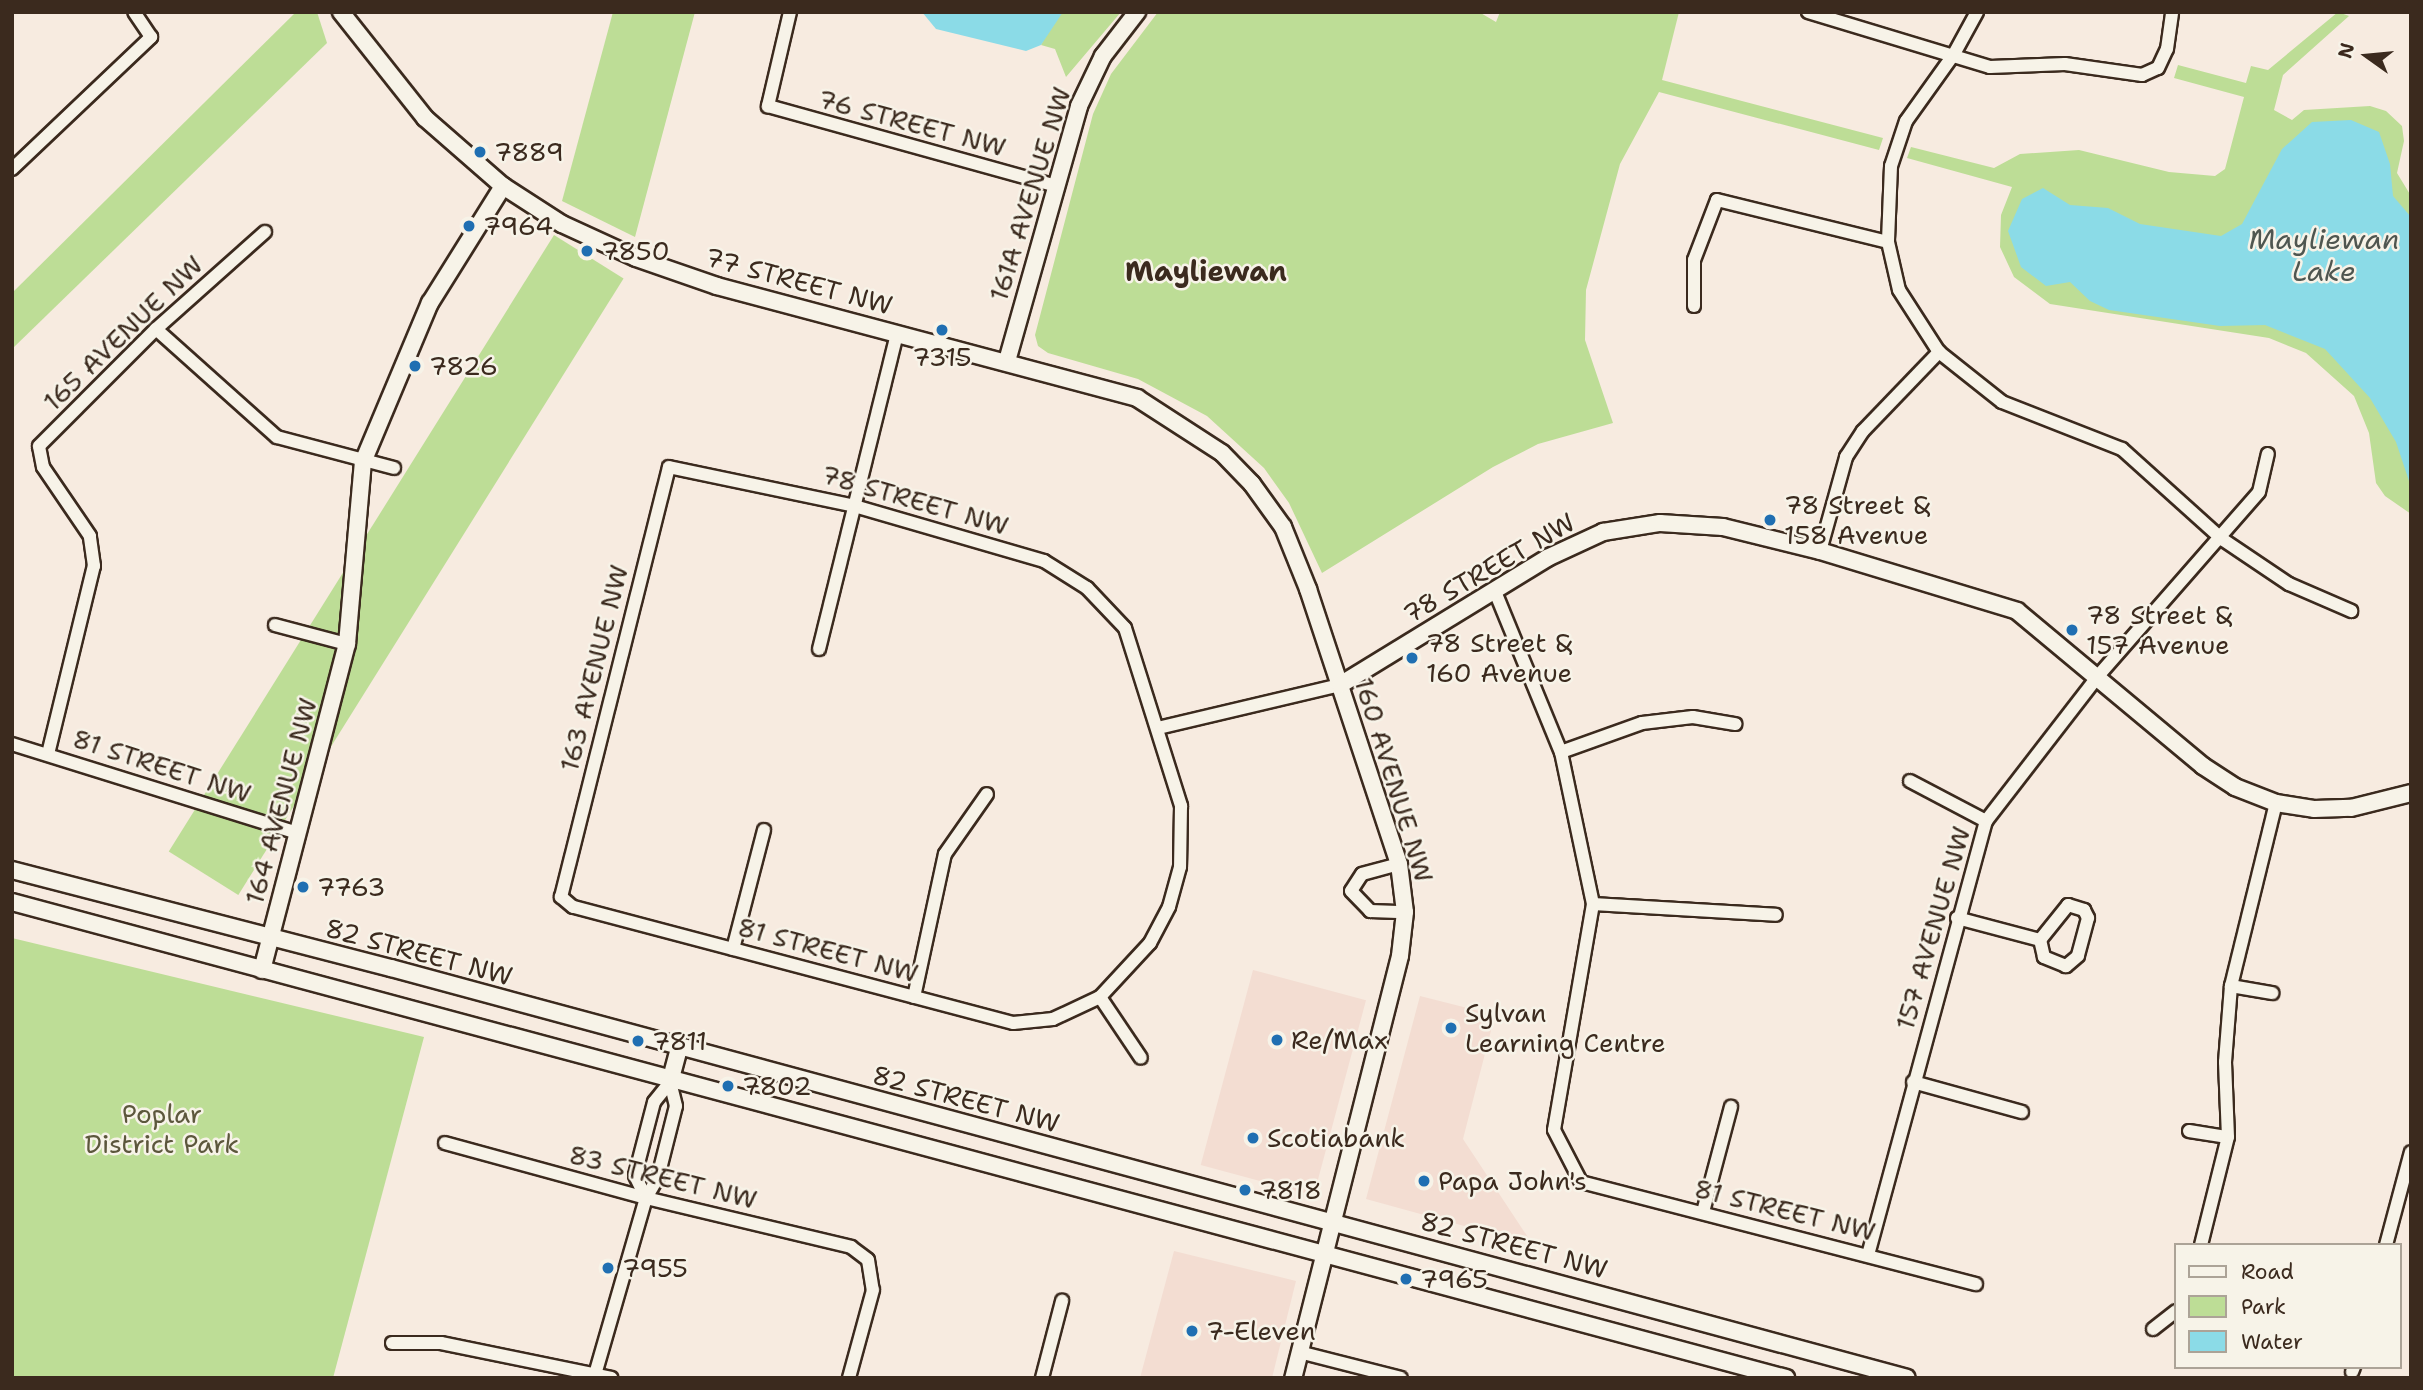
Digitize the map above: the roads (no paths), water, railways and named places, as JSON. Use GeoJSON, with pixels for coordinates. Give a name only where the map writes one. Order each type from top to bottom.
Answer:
{"type":"FeatureCollection","features":[{"type":"Feature","properties":{"kind":"street"},"geometry":{"type":"LineString","coordinates":[[12,169],[151,37],[134,12]]}},
{"type":"Feature","properties":{"kind":"street","name":"77 STREET NW"},"geometry":{"type":"LineString","coordinates":[[341,12],[425,118],[503,186],[591,239],[676,273],[1137,398],[1173,417],[1222,453],[1252,484],[1283,527]]}},
{"type":"Feature","properties":{"kind":"street","name":"76 STREET NW"},"geometry":{"type":"LineString","coordinates":[[790,12],[767,95],[768,106],[1056,186]]}},
{"type":"Feature","properties":{"kind":"street","name":"161A AVENUE NW"},"geometry":{"type":"LineString","coordinates":[[1007,361],[1056,186],[1090,79],[1137,12]]}},
{"type":"Feature","properties":{"kind":"street"},"geometry":{"type":"LineString","coordinates":[[1808,12],[1990,67],[2065,64],[2142,75],[2158,68],[2167,48],[2172,12]]}},
{"type":"Feature","properties":{"kind":"street"},"geometry":{"type":"LineString","coordinates":[[1977,12],[1954,54],[1906,121],[1891,166],[1888,242],[1899,290],[1939,352],[2002,402],[2122,449],[2222,539],[2289,584],[2351,611]]}},
{"type":"Feature","properties":{"kind":"street","name":"164 AVENUE NW"},"geometry":{"type":"LineString","coordinates":[[262,970],[347,644],[363,462],[430,303],[503,186]]}},
{"type":"Feature","properties":{"kind":"street"},"geometry":{"type":"LineString","coordinates":[[1694,306],[1694,260],[1717,200],[1888,242]]}},
{"type":"Feature","properties":{"kind":"street","name":"165 AVENUE NW"},"geometry":{"type":"LineString","coordinates":[[48,754],[94,566],[90,536],[43,467],[39,446],[156,329],[265,232]]}},
{"type":"Feature","properties":{"kind":"street"},"geometry":{"type":"LineString","coordinates":[[156,329],[277,438],[394,468]]}},
{"type":"Feature","properties":{"kind":"street"},"geometry":{"type":"LineString","coordinates":[[819,649],[851,505],[897,333]]}},
{"type":"Feature","properties":{"kind":"street"},"geometry":{"type":"LineString","coordinates":[[1820,551],[1846,457],[1863,431],[1939,352]]}},
{"type":"Feature","properties":{"kind":"street","name":"157 AVENUE NW"},"geometry":{"type":"LineString","coordinates":[[1868,1255],[1957,918],[1986,821],[2098,676],[2222,539],[2259,492],[2268,454]]}},
{"type":"Feature","properties":{"kind":"street","name":"78 STREET NW"},"geometry":{"type":"LineString","coordinates":[[669,467],[851,505],[1044,561],[1087,588],[1125,628],[1157,728],[1340,685],[1494,589],[1603,532],[1660,523],[1723,527],[1820,551],[2017,611],[2203,766],[2235,787],[2276,803],[2351,808],[2411,793]]}},
{"type":"Feature","properties":{"kind":"street","name":"163 AVENUE NW"},"geometry":{"type":"LineString","coordinates":[[565,880],[669,467]]}},
{"type":"Feature","properties":{"kind":"street","name":"160 AVENUE NW"},"geometry":{"type":"LineString","coordinates":[[1283,527],[1340,685],[1399,864],[1405,912],[1400,956],[1330,1220],[1293,1378]]}},
{"type":"Feature","properties":{"kind":"street"},"geometry":{"type":"LineString","coordinates":[[1494,589],[1561,752],[1593,904],[1776,915]]}},
{"type":"Feature","properties":{"kind":"street"},"geometry":{"type":"LineString","coordinates":[[275,625],[347,644]]}},
{"type":"Feature","properties":{"kind":"street"},"geometry":{"type":"LineString","coordinates":[[1561,752],[1642,723],[1693,717],[1735,724]]}},
{"type":"Feature","properties":{"kind":"street"},"geometry":{"type":"LineString","coordinates":[[1141,1058],[1100,997],[1150,943],[1169,907],[1180,867],[1181,806],[1157,728]]}},
{"type":"Feature","properties":{"kind":"street","name":"81 STREET NW"},"geometry":{"type":"LineString","coordinates":[[12,744],[297,833]]}},
{"type":"Feature","properties":{"kind":"street"},"geometry":{"type":"LineString","coordinates":[[1910,781],[1986,821]]}},
{"type":"Feature","properties":{"kind":"street"},"geometry":{"type":"LineString","coordinates":[[914,997],[945,854],[987,793]]}},
{"type":"Feature","properties":{"kind":"street"},"geometry":{"type":"LineString","coordinates":[[2202,1243],[2228,1137],[2225,1062],[2231,986],[2276,803]]}},
{"type":"Feature","properties":{"kind":"street"},"geometry":{"type":"LineString","coordinates":[[733,949],[764,830]]}},
{"type":"Feature","properties":{"kind":"street"},"geometry":{"type":"LineString","coordinates":[[1399,864],[1363,874],[1351,891],[1370,911],[1405,912]]}},
{"type":"Feature","properties":{"kind":"street","name":"82 STREET NW"},"geometry":{"type":"LineString","coordinates":[[12,870],[1330,1220],[1907,1378]]}},
{"type":"Feature","properties":{"kind":"street","name":"81 STREET NW"},"geometry":{"type":"LineString","coordinates":[[565,880],[561,897],[573,907],[1013,1023],[1054,1019],[1100,997]]}},
{"type":"Feature","properties":{"kind":"street"},"geometry":{"type":"LineString","coordinates":[[12,902],[1322,1257],[1786,1378]]}},
{"type":"Feature","properties":{"kind":"street","name":"81 STREET NW"},"geometry":{"type":"LineString","coordinates":[[1593,904],[1554,1130],[1581,1182],[1976,1284]]}},
{"type":"Feature","properties":{"kind":"street"},"geometry":{"type":"LineString","coordinates":[[2068,905],[2084,910],[2088,918],[2078,956],[2066,966],[2044,957],[2040,940],[2068,905]]}},
{"type":"Feature","properties":{"kind":"street"},"geometry":{"type":"LineString","coordinates":[[1957,918],[2040,940]]}},
{"type":"Feature","properties":{"kind":"street"},"geometry":{"type":"LineString","coordinates":[[2231,986],[2272,993]]}},
{"type":"Feature","properties":{"kind":"street"},"geometry":{"type":"LineString","coordinates":[[646,1198],[635,1175],[654,1102],[670,1082],[679,1048]]}},
{"type":"Feature","properties":{"kind":"street"},"geometry":{"type":"LineString","coordinates":[[594,1376],[646,1198],[658,1177],[676,1107],[670,1082]]}},
{"type":"Feature","properties":{"kind":"street"},"geometry":{"type":"LineString","coordinates":[[1913,1082],[2022,1112]]}},
{"type":"Feature","properties":{"kind":"street"},"geometry":{"type":"LineString","coordinates":[[1703,1212],[1731,1107]]}},
{"type":"Feature","properties":{"kind":"street"},"geometry":{"type":"LineString","coordinates":[[2189,1131],[2228,1137]]}},
{"type":"Feature","properties":{"kind":"street","name":"83 STREET NW"},"geometry":{"type":"LineString","coordinates":[[445,1143],[646,1198],[851,1247],[868,1260],[873,1290],[849,1378]]}},
{"type":"Feature","properties":{"kind":"street"},"geometry":{"type":"LineString","coordinates":[[2387,1243],[2411,1152]]}},
{"type":"Feature","properties":{"kind":"street"},"geometry":{"type":"LineString","coordinates":[[1042,1378],[1062,1301]]}},
{"type":"Feature","properties":{"kind":"street"},"geometry":{"type":"LineString","coordinates":[[2153,1329],[2174,1313]]}},
{"type":"Feature","properties":{"kind":"street"},"geometry":{"type":"LineString","coordinates":[[392,1343],[442,1343],[611,1378]]}},
{"type":"Feature","properties":{"kind":"street"},"geometry":{"type":"LineString","coordinates":[[1299,1352],[1401,1378]]}},
{"type":"Feature","properties":{"kind":"water"},"geometry":{"type":"Polygon","coordinates":[[[922,12],[1063,12],[1041,45],[1026,51],[936,29],[922,12]]]}},
{"type":"Feature","properties":{"kind":"water","name":"Mayliewan Lake"},"geometry":{"type":"Polygon","coordinates":[[[2351,120],[2379,132],[2390,164],[2393,196],[2411,217],[2411,487],[2396,442],[2370,398],[2325,349],[2265,325],[2220,326],[2109,310],[2090,301],[2070,282],[2046,286],[2021,267],[2008,231],[2022,199],[2043,188],[2070,205],[2108,208],[2140,224],[2221,236],[2242,224],[2282,149],[2312,122],[2351,120]]]}},
{"type":"Feature","properties":{"kind":"place","name":"7889"},"geometry":{"type":"Point","coordinates":[480,152]}},
{"type":"Feature","properties":{"kind":"place","name":"7964"},"geometry":{"type":"Point","coordinates":[469,226]}},
{"type":"Feature","properties":{"kind":"place","name":"7850"},"geometry":{"type":"Point","coordinates":[587,251]}},
{"type":"Feature","properties":{"kind":"place","name":"7315"},"geometry":{"type":"Point","coordinates":[942,330]}},
{"type":"Feature","properties":{"kind":"place","name":"7826"},"geometry":{"type":"Point","coordinates":[415,366]}},
{"type":"Feature","properties":{"kind":"place","name":"78 Street & 158 Avenue"},"geometry":{"type":"Point","coordinates":[1770,520]}},
{"type":"Feature","properties":{"kind":"place","name":"78 Street & 157 Avenue"},"geometry":{"type":"Point","coordinates":[2072,630]}},
{"type":"Feature","properties":{"kind":"place","name":"78 Street & 160 Avenue"},"geometry":{"type":"Point","coordinates":[1412,658]}},
{"type":"Feature","properties":{"kind":"place","name":"7763"},"geometry":{"type":"Point","coordinates":[303,887]}},
{"type":"Feature","properties":{"kind":"place","name":"Sylvan Learning Centre"},"geometry":{"type":"Point","coordinates":[1451,1028]}},
{"type":"Feature","properties":{"kind":"place","name":"Re/Max"},"geometry":{"type":"Point","coordinates":[1277,1040]}},
{"type":"Feature","properties":{"kind":"place","name":"7811"},"geometry":{"type":"Point","coordinates":[638,1041]}},
{"type":"Feature","properties":{"kind":"place","name":"7802"},"geometry":{"type":"Point","coordinates":[728,1086]}},
{"type":"Feature","properties":{"kind":"place","name":"Scotiabank"},"geometry":{"type":"Point","coordinates":[1253,1138]}},
{"type":"Feature","properties":{"kind":"place","name":"Papa John's"},"geometry":{"type":"Point","coordinates":[1424,1181]}},
{"type":"Feature","properties":{"kind":"place","name":"7818"},"geometry":{"type":"Point","coordinates":[1245,1190]}},
{"type":"Feature","properties":{"kind":"place","name":"7955"},"geometry":{"type":"Point","coordinates":[608,1268]}},
{"type":"Feature","properties":{"kind":"place","name":"7965"},"geometry":{"type":"Point","coordinates":[1406,1279]}},
{"type":"Feature","properties":{"kind":"place","name":"7-Eleven"},"geometry":{"type":"Point","coordinates":[1192,1331]}},
{"type":"Feature","properties":{"kind":"district","name":"Mayliewan"},"geometry":{"type":"Point","coordinates":[1206,271]}},
{"type":"Feature","properties":{"kind":"park label","name":"Poplar District Park"},"geometry":{"type":"Point","coordinates":[162,1129]}}]}
